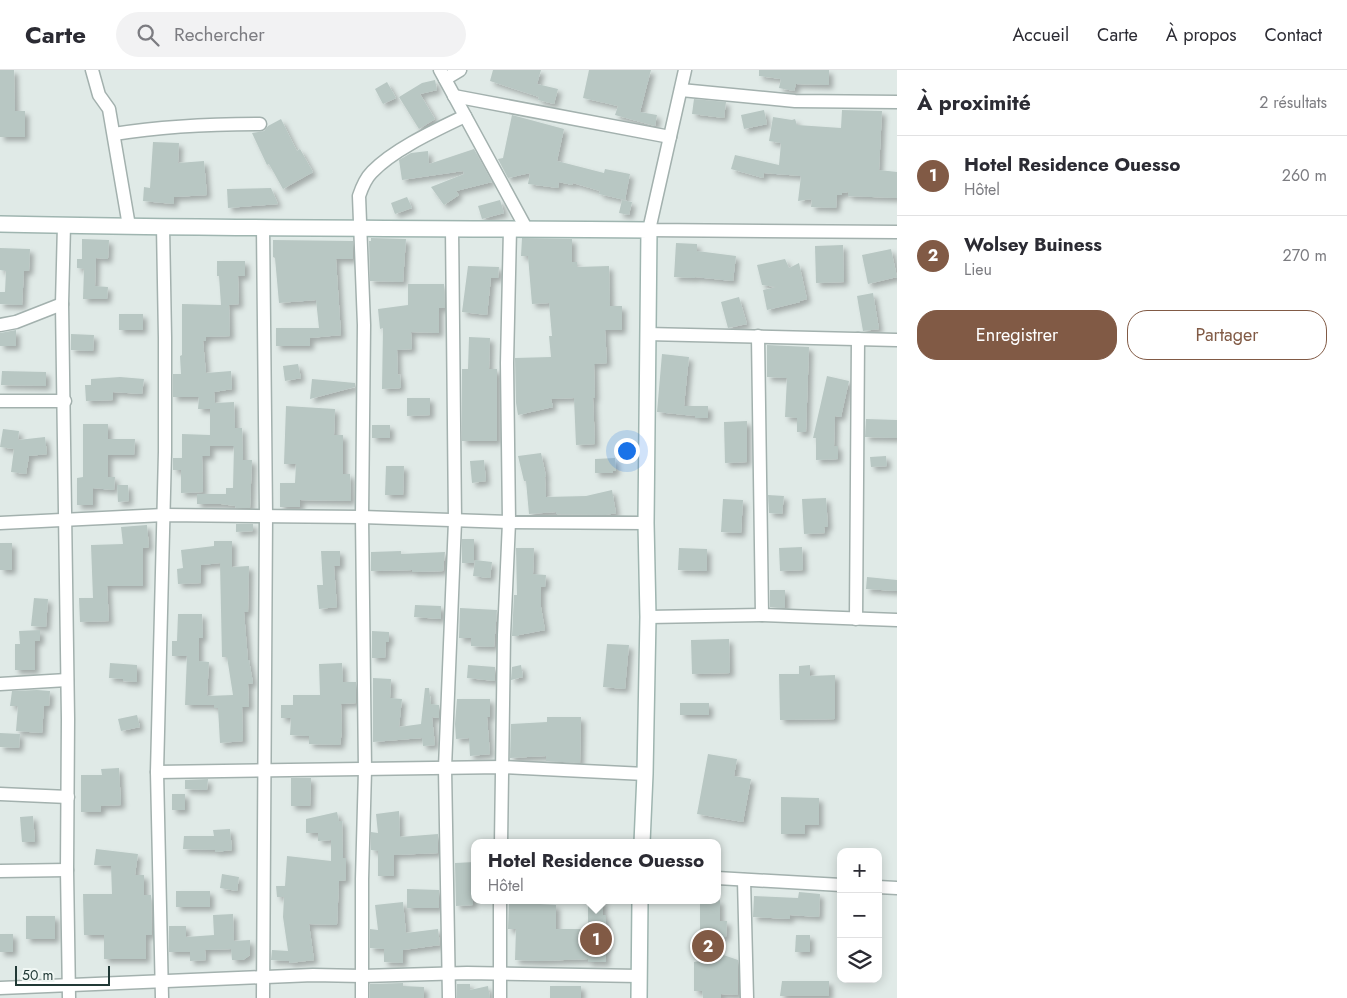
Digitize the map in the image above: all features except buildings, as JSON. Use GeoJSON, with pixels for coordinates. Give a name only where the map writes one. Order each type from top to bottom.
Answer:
{"type":"FeatureCollection","features":[{"type":"Feature","properties":{"kind":"street"},"geometry":{"type":"LineString","coordinates":[[92,70],[99,94],[109,109],[129,226]]}},
{"type":"Feature","properties":{"kind":"street"},"geometry":{"type":"LineString","coordinates":[[460,70],[443,75],[526,228]]}},
{"type":"Feature","properties":{"kind":"street"},"geometry":{"type":"LineString","coordinates":[[642,839],[648,617],[646,523],[649,230],[686,70]]}},
{"type":"Feature","properties":{"kind":"street"},"geometry":{"type":"LineString","coordinates":[[680,90],[795,102],[897,102]]}},
{"type":"Feature","properties":{"kind":"street"},"geometry":{"type":"LineString","coordinates":[[454,96],[670,137]]}},
{"type":"Feature","properties":{"kind":"street"},"geometry":{"type":"LineString","coordinates":[[362,998],[362,879],[365,770],[362,516],[364,325],[359,196],[362,185],[372,172],[418,139],[465,116]]}},
{"type":"Feature","properties":{"kind":"street"},"geometry":{"type":"LineString","coordinates":[[114,134],[190,124],[260,124]]}},
{"type":"Feature","properties":{"kind":"street"},"geometry":{"type":"LineString","coordinates":[[0,224],[359,229],[526,228],[897,232]]}},
{"type":"Feature","properties":{"kind":"street"},"geometry":{"type":"LineString","coordinates":[[64,225],[62,304],[65,401],[69,992]]}},
{"type":"Feature","properties":{"kind":"street"},"geometry":{"type":"LineString","coordinates":[[162,998],[158,772],[164,515],[165,338],[163,226]]}},
{"type":"Feature","properties":{"kind":"street"},"geometry":{"type":"LineString","coordinates":[[263,227],[266,515],[263,998]]}},
{"type":"Feature","properties":{"kind":"street"},"geometry":{"type":"LineString","coordinates":[[449,998],[445,768],[455,521],[452,228]]}},
{"type":"Feature","properties":{"kind":"street"},"geometry":{"type":"LineString","coordinates":[[501,839],[504,635],[509,522],[507,363],[510,228]]}},
{"type":"Feature","properties":{"kind":"street"},"geometry":{"type":"LineString","coordinates":[[0,325],[16,322],[62,304]]}},
{"type":"Feature","properties":{"kind":"street"},"geometry":{"type":"LineString","coordinates":[[647,334],[897,340]]}},
{"type":"Feature","properties":{"kind":"street"},"geometry":{"type":"LineString","coordinates":[[758,336],[762,616]]}},
{"type":"Feature","properties":{"kind":"street"},"geometry":{"type":"LineString","coordinates":[[856,619],[858,339]]}},
{"type":"Feature","properties":{"kind":"street"},"geometry":{"type":"LineString","coordinates":[[0,401],[65,401]]}},
{"type":"Feature","properties":{"kind":"street"},"geometry":{"type":"LineString","coordinates":[[0,523],[164,515],[266,515],[362,516],[455,521],[646,523]]}},
{"type":"Feature","properties":{"kind":"street"},"geometry":{"type":"LineString","coordinates":[[648,617],[762,616],[897,620]]}},
{"type":"Feature","properties":{"kind":"street"},"geometry":{"type":"LineString","coordinates":[[0,684],[67,680]]}},
{"type":"Feature","properties":{"kind":"street"},"geometry":{"type":"LineString","coordinates":[[158,772],[502,767],[645,774]]}},
{"type":"Feature","properties":{"kind":"street"},"geometry":{"type":"LineString","coordinates":[[0,794],[68,797]]}},
{"type":"Feature","properties":{"kind":"street"},"geometry":{"type":"LineString","coordinates":[[0,871],[67,870]]}},
{"type":"Feature","properties":{"kind":"street"},"geometry":{"type":"LineString","coordinates":[[721,878],[837,885]]}},
{"type":"Feature","properties":{"kind":"street"},"geometry":{"type":"LineString","coordinates":[[744,880],[747,998]]}},
{"type":"Feature","properties":{"kind":"street"},"geometry":{"type":"LineString","coordinates":[[882,887],[897,888]]}},
{"type":"Feature","properties":{"kind":"street"},"geometry":{"type":"LineString","coordinates":[[500,904],[500,998]]}},
{"type":"Feature","properties":{"kind":"street"},"geometry":{"type":"LineString","coordinates":[[639,998],[640,904]]}},
{"type":"Feature","properties":{"kind":"street"},"geometry":{"type":"LineString","coordinates":[[0,988],[69,992],[162,980],[263,976],[448,974],[639,976]]}},
{"type":"Feature","properties":{"kind":"place","name":"Hotel Residence Ouesso"},"geometry":{"type":"Point","coordinates":[596,939]}},
{"type":"Feature","properties":{"kind":"place","name":"Wolsey Buiness"},"geometry":{"type":"Point","coordinates":[708,946]}}]}
